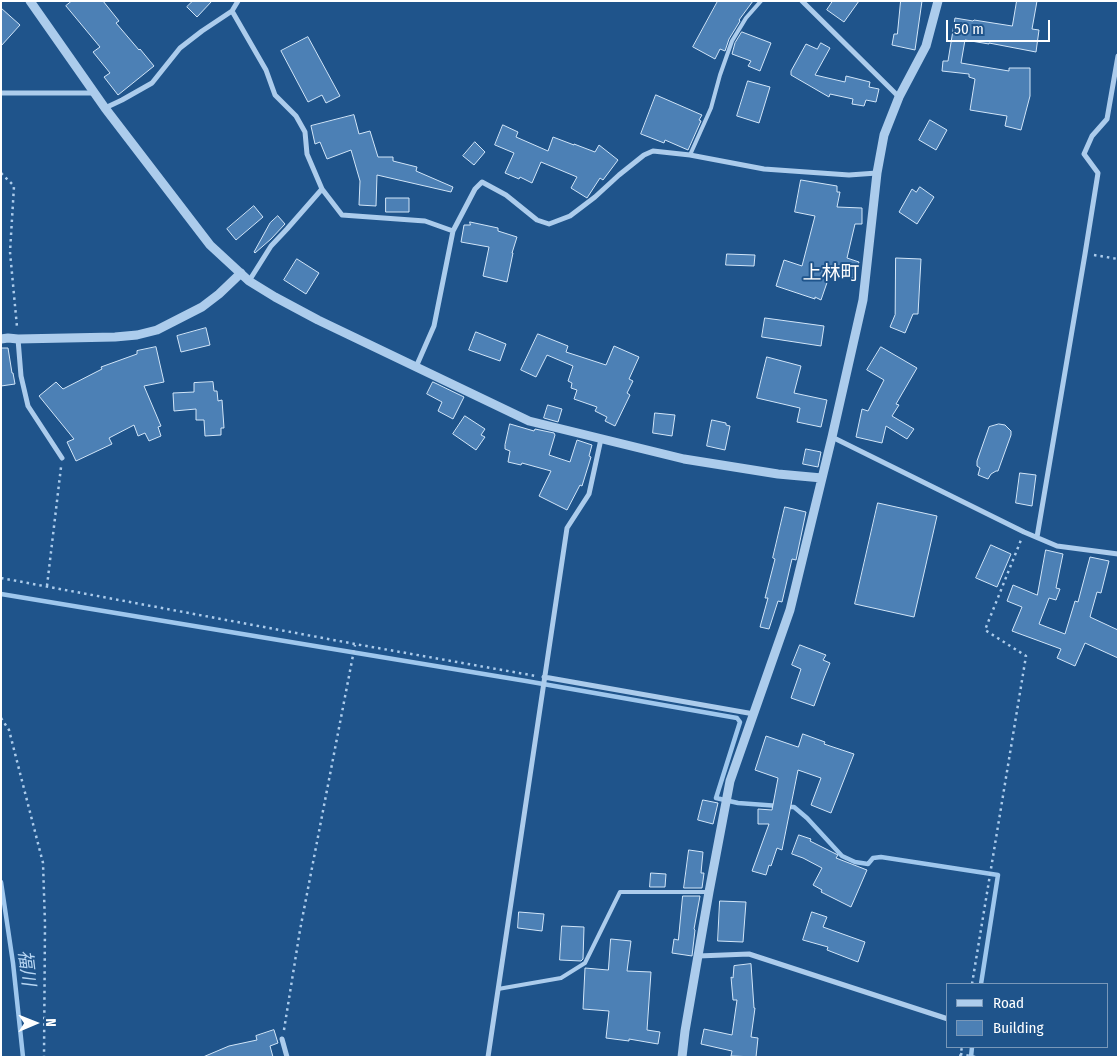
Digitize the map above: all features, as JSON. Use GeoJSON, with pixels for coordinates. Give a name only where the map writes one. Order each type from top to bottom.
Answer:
{"type":"FeatureCollection","features":[{"type":"Feature","properties":{"kind":"street"},"geometry":{"type":"LineString","coordinates":[[30,1],[105,108],[210,245],[249,281],[318,320],[529,421],[684,459],[778,474],[822,478]]}},
{"type":"Feature","properties":{"kind":"street"},"geometry":{"type":"LineString","coordinates":[[105,108],[152,82],[180,48],[232,11],[238,1]]}},
{"type":"Feature","properties":{"kind":"street"},"geometry":{"type":"LineString","coordinates":[[802,1],[899,97]]}},
{"type":"Feature","properties":{"kind":"street"},"geometry":{"type":"LineString","coordinates":[[682,1057],[709,892],[730,782],[790,610],[863,300],[884,135],[899,97],[926,46],[938,1]]}},
{"type":"Feature","properties":{"kind":"street"},"geometry":{"type":"LineString","coordinates":[[232,11],[266,70],[275,95],[296,116],[305,132],[307,154],[322,188],[342,215],[425,221],[452,231]]}},
{"type":"Feature","properties":{"kind":"street"},"geometry":{"type":"LineString","coordinates":[[1037,537],[1098,173],[1084,154],[1092,136],[1107,119],[1118,56]]}},
{"type":"Feature","properties":{"kind":"street"},"geometry":{"type":"LineString","coordinates":[[1,93],[94,93]]}},
{"type":"Feature","properties":{"kind":"street"},"geometry":{"type":"LineString","coordinates":[[416,366],[434,326],[452,231],[475,189],[482,182],[506,195],[537,220],[549,224],[570,216],[644,155],[653,151],[690,155],[764,169],[849,175],[878,173]]}},
{"type":"Feature","properties":{"kind":"street"},"geometry":{"type":"LineString","coordinates":[[249,281],[271,246],[322,188]]}},
{"type":"Feature","properties":{"kind":"street"},"geometry":{"type":"LineString","coordinates":[[1,339],[115,337],[137,335],[157,330],[202,307],[241,273]]}},
{"type":"Feature","properties":{"kind":"street"},"geometry":{"type":"LineString","coordinates":[[18,339],[21,376],[28,406],[62,458]]}},
{"type":"Feature","properties":{"kind":"street"},"geometry":{"type":"LineString","coordinates":[[832,437],[1024,532],[1057,546],[1118,554]]}},
{"type":"Feature","properties":{"kind":"street"},"geometry":{"type":"LineString","coordinates":[[488,1057],[567,528],[589,494],[600,438]]}},
{"type":"Feature","properties":{"kind":"street"},"geometry":{"type":"LineString","coordinates":[[544,677],[754,714]]}},
{"type":"Feature","properties":{"kind":"street"},"geometry":{"type":"LineString","coordinates":[[698,956],[749,954],[946,1018]]}},
{"type":"Feature","properties":{"kind":"street"},"geometry":{"type":"LineString","coordinates":[[282,1039],[287,1057]]}},
{"type":"Feature","properties":{"kind":"lane"},"geometry":{"type":"LineString","coordinates":[[690,155],[711,108],[720,74],[732,41],[746,18],[761,1]]}},
{"type":"Feature","properties":{"kind":"lane"},"geometry":{"type":"LineString","coordinates":[[498,988],[561,978],[585,964],[620,892],[709,892]]}},
{"type":"Feature","properties":{"kind":"path"},"geometry":{"type":"LineString","coordinates":[[1,173],[14,186],[10,252],[18,339]]}},
{"type":"Feature","properties":{"kind":"path"},"geometry":{"type":"LineString","coordinates":[[1085,254],[1118,259]]}},
{"type":"Feature","properties":{"kind":"path"},"geometry":{"type":"LineString","coordinates":[[47,586],[62,458]]}},
{"type":"Feature","properties":{"kind":"path"},"geometry":{"type":"LineString","coordinates":[[972,983],[1026,656],[985,630],[1024,532]]}},
{"type":"Feature","properties":{"kind":"path"},"geometry":{"type":"LineString","coordinates":[[1,578],[544,677]]}},
{"type":"Feature","properties":{"kind":"path"},"geometry":{"type":"LineString","coordinates":[[282,1039],[300,930],[355,644]]}},
{"type":"Feature","properties":{"kind":"path"},"geometry":{"type":"LineString","coordinates":[[1,718],[9,730],[43,863],[45,924],[44,1057]]}},
{"type":"Feature","properties":{"kind":"path"},"geometry":{"type":"LineString","coordinates":[[960,1056],[976,1057]]}},
{"type":"Feature","properties":{"kind":"building"},"geometry":{"type":"Polygon","coordinates":[[[72,1],[103,1],[119,21],[116,23],[154,66],[118,95],[104,77],[110,73],[93,52],[100,47],[66,6],[72,1]]]}},
{"type":"Feature","properties":{"kind":"building"},"geometry":{"type":"Polygon","coordinates":[[[193,1],[212,1],[197,17],[187,7],[193,1]]]}},
{"type":"Feature","properties":{"kind":"building"},"geometry":{"type":"Polygon","coordinates":[[[718,1],[753,1],[739,20],[725,51],[720,49],[715,59],[693,47],[718,1]]]}},
{"type":"Feature","properties":{"kind":"building"},"geometry":{"type":"Polygon","coordinates":[[[833,1],[859,1],[844,22],[827,10],[833,1]]]}},
{"type":"Feature","properties":{"kind":"building"},"geometry":{"type":"Polygon","coordinates":[[[901,1],[922,1],[915,50],[892,45],[894,34],[897,34],[901,1]]]}},
{"type":"Feature","properties":{"kind":"building"},"geometry":{"type":"Polygon","coordinates":[[[1017,1],[1037,1],[1032,29],[1039,30],[1036,52],[965,40],[961,63],[1009,71],[1009,68],[1030,68],[1030,96],[1021,130],[1005,126],[1007,116],[970,110],[975,79],[969,77],[969,74],[942,71],[943,61],[948,61],[955,18],[1012,26],[1017,1]]]}},
{"type":"Feature","properties":{"kind":"building"},"geometry":{"type":"Polygon","coordinates":[[[1,8],[20,25],[1,46],[1,8]]]}},
{"type":"Feature","properties":{"kind":"building"},"geometry":{"type":"Polygon","coordinates":[[[742,32],[771,43],[760,71],[748,66],[751,61],[732,54],[735,43],[742,32]]]}},
{"type":"Feature","properties":{"kind":"building"},"geometry":{"type":"Polygon","coordinates":[[[308,37],[340,96],[326,103],[322,95],[308,102],[281,51],[308,37]]]}},
{"type":"Feature","properties":{"kind":"building"},"geometry":{"type":"Polygon","coordinates":[[[821,43],[830,48],[815,75],[845,82],[846,76],[870,82],[869,87],[879,89],[876,102],[866,100],[864,106],[852,104],[853,99],[830,94],[829,97],[791,75],[791,71],[806,44],[817,49],[821,43]]]}},
{"type":"Feature","properties":{"kind":"building"},"geometry":{"type":"Polygon","coordinates":[[[748,81],[770,87],[759,123],[737,116],[748,81]]]}},
{"type":"Feature","properties":{"kind":"building"},"geometry":{"type":"Polygon","coordinates":[[[656,95],[702,115],[688,150],[665,140],[664,143],[641,134],[656,95]]]}},
{"type":"Feature","properties":{"kind":"building"},"geometry":{"type":"Polygon","coordinates":[[[354,115],[359,134],[370,131],[378,157],[393,157],[393,161],[417,167],[416,171],[453,187],[451,192],[377,175],[376,206],[359,205],[360,181],[351,150],[327,159],[320,142],[315,144],[311,126],[354,115]]]}},
{"type":"Feature","properties":{"kind":"building"},"geometry":{"type":"Polygon","coordinates":[[[930,120],[947,130],[936,150],[919,140],[930,120]]]}},
{"type":"Feature","properties":{"kind":"building"},"geometry":{"type":"Polygon","coordinates":[[[503,125],[518,132],[516,137],[548,151],[553,137],[595,152],[599,145],[618,160],[603,180],[600,178],[587,198],[571,188],[577,177],[541,162],[532,183],[505,173],[514,153],[495,145],[503,125]]]}},
{"type":"Feature","properties":{"kind":"building"},"geometry":{"type":"Polygon","coordinates":[[[475,142],[485,152],[474,165],[463,156],[475,142]]]}},
{"type":"Feature","properties":{"kind":"building"},"geometry":{"type":"Polygon","coordinates":[[[801,180],[837,186],[837,192],[840,192],[837,207],[862,208],[862,224],[855,224],[847,258],[859,262],[854,278],[831,271],[821,300],[776,286],[784,260],[802,266],[815,216],[795,212],[801,180]]]}},
{"type":"Feature","properties":{"kind":"building"},"geometry":{"type":"Polygon","coordinates":[[[920,187],[934,197],[917,224],[899,212],[912,189],[916,192],[920,187]]]}},
{"type":"Feature","properties":{"kind":"building"},"geometry":{"type":"Polygon","coordinates":[[[386,198],[409,198],[409,212],[386,212],[386,198]]]}},
{"type":"Feature","properties":{"kind":"building"},"geometry":{"type":"Polygon","coordinates":[[[254,206],[263,217],[236,240],[227,229],[254,206]]]}},
{"type":"Feature","properties":{"kind":"building"},"geometry":{"type":"Polygon","coordinates":[[[278,216],[285,224],[255,253],[270,223],[278,216]]]}},
{"type":"Feature","properties":{"kind":"building"},"geometry":{"type":"Polygon","coordinates":[[[470,222],[498,228],[498,231],[517,237],[507,282],[483,276],[489,247],[461,242],[464,225],[470,225],[470,222]]]}},
{"type":"Feature","properties":{"kind":"building"},"geometry":{"type":"Polygon","coordinates":[[[727,254],[755,255],[754,266],[726,265],[727,254]]]}},
{"type":"Feature","properties":{"kind":"building"},"geometry":{"type":"Polygon","coordinates":[[[896,258],[921,259],[918,314],[913,314],[905,333],[890,327],[895,315],[896,258]]]}},
{"type":"Feature","properties":{"kind":"building"},"geometry":{"type":"Polygon","coordinates":[[[297,259],[319,273],[306,294],[284,280],[297,259]]]}},
{"type":"Feature","properties":{"kind":"building"},"geometry":{"type":"Polygon","coordinates":[[[765,318],[824,326],[821,346],[762,337],[765,318]]]}},
{"type":"Feature","properties":{"kind":"building"},"geometry":{"type":"Polygon","coordinates":[[[206,328],[210,345],[181,352],[177,336],[206,328]]]}},
{"type":"Feature","properties":{"kind":"building"},"geometry":{"type":"Polygon","coordinates":[[[476,332],[506,344],[500,361],[469,350],[476,332]]]}},
{"type":"Feature","properties":{"kind":"building"},"geometry":{"type":"Polygon","coordinates":[[[538,334],[568,346],[566,352],[606,365],[614,346],[639,357],[629,379],[633,381],[627,393],[630,395],[615,426],[605,421],[607,417],[595,411],[597,407],[574,399],[577,390],[571,388],[572,383],[568,381],[573,366],[547,355],[536,377],[521,370],[538,334]]]}},
{"type":"Feature","properties":{"kind":"building"},"geometry":{"type":"Polygon","coordinates":[[[156,347],[164,382],[144,386],[161,426],[158,427],[161,436],[149,441],[145,433],[138,436],[134,425],[109,438],[112,444],[76,461],[67,442],[74,439],[39,396],[56,382],[63,389],[102,369],[101,367],[137,354],[137,351],[156,347]]]}},
{"type":"Feature","properties":{"kind":"building"},"geometry":{"type":"Polygon","coordinates":[[[881,347],[917,368],[896,404],[899,405],[892,416],[914,429],[907,439],[886,426],[882,443],[856,437],[862,409],[868,411],[884,380],[867,370],[881,347]]]}},
{"type":"Feature","properties":{"kind":"building"},"geometry":{"type":"Polygon","coordinates":[[[1,348],[8,348],[15,384],[1,386],[1,348]]]}},
{"type":"Feature","properties":{"kind":"building"},"geometry":{"type":"Polygon","coordinates":[[[767,357],[801,366],[794,393],[827,400],[821,427],[797,422],[800,408],[757,398],[767,357]]]}},
{"type":"Feature","properties":{"kind":"building"},"geometry":{"type":"Polygon","coordinates":[[[213,382],[214,391],[217,391],[218,401],[222,400],[224,428],[221,428],[221,435],[205,436],[204,420],[196,420],[196,409],[174,411],[173,393],[194,392],[194,383],[213,382]]]}},
{"type":"Feature","properties":{"kind":"building"},"geometry":{"type":"Polygon","coordinates":[[[433,382],[464,397],[453,419],[438,411],[442,402],[427,394],[433,382]]]}},
{"type":"Feature","properties":{"kind":"building"},"geometry":{"type":"Polygon","coordinates":[[[548,405],[562,409],[558,422],[544,418],[548,405]]]}},
{"type":"Feature","properties":{"kind":"building"},"geometry":{"type":"Polygon","coordinates":[[[655,413],[675,415],[672,436],[653,433],[655,413]]]}},
{"type":"Feature","properties":{"kind":"building"},"geometry":{"type":"Polygon","coordinates":[[[465,416],[485,429],[481,435],[485,437],[476,450],[453,434],[465,416]]]}},
{"type":"Feature","properties":{"kind":"building"},"geometry":{"type":"Polygon","coordinates":[[[712,420],[726,423],[726,425],[730,426],[725,450],[707,446],[712,420]]]}},
{"type":"Feature","properties":{"kind":"building"},"geometry":{"type":"Polygon","coordinates":[[[510,424],[534,431],[535,429],[554,433],[549,455],[570,462],[577,440],[592,445],[589,456],[591,457],[582,486],[580,485],[567,510],[539,496],[551,471],[522,463],[521,465],[508,462],[510,451],[505,449],[505,445],[510,424]]]}},
{"type":"Feature","properties":{"kind":"building"},"geometry":{"type":"Polygon","coordinates":[[[999,424],[1005,425],[1011,431],[1011,435],[998,471],[991,474],[988,479],[978,475],[980,468],[977,466],[977,461],[989,427],[999,424]]]}},
{"type":"Feature","properties":{"kind":"building"},"geometry":{"type":"Polygon","coordinates":[[[806,449],[821,452],[818,467],[803,464],[806,449]]]}},
{"type":"Feature","properties":{"kind":"building"},"geometry":{"type":"Polygon","coordinates":[[[1020,473],[1036,475],[1032,506],[1016,503],[1020,473]]]}},
{"type":"Feature","properties":{"kind":"building"},"geometry":{"type":"Polygon","coordinates":[[[878,503],[937,516],[914,617],[855,604],[878,503]]]}},
{"type":"Feature","properties":{"kind":"building"},"geometry":{"type":"Polygon","coordinates":[[[785,507],[806,512],[796,560],[792,559],[782,602],[778,601],[769,629],[760,627],[768,598],[765,598],[785,507]]]}},
{"type":"Feature","properties":{"kind":"building"},"geometry":{"type":"Polygon","coordinates":[[[991,545],[1011,554],[997,587],[976,578],[991,545]]]}},
{"type":"Feature","properties":{"kind":"building"},"geometry":{"type":"Polygon","coordinates":[[[1046,550],[1063,554],[1056,588],[1060,589],[1056,600],[1049,598],[1039,624],[1065,634],[1075,601],[1078,602],[1090,557],[1109,561],[1101,593],[1097,592],[1090,617],[1118,630],[1118,658],[1085,643],[1075,666],[1057,658],[1061,649],[1012,631],[1022,607],[1007,601],[1013,585],[1037,595],[1046,550]]]}},
{"type":"Feature","properties":{"kind":"building"},"geometry":{"type":"Polygon","coordinates":[[[800,645],[826,655],[823,660],[830,663],[814,706],[791,698],[801,669],[792,665],[800,645]]]}},
{"type":"Feature","properties":{"kind":"building"},"geometry":{"type":"Polygon","coordinates":[[[803,734],[825,742],[824,744],[854,754],[831,813],[811,805],[821,778],[798,770],[782,850],[777,848],[766,875],[752,871],[769,824],[758,824],[758,809],[772,810],[778,778],[755,770],[766,736],[798,747],[803,734]]]}},
{"type":"Feature","properties":{"kind":"building"},"geometry":{"type":"Polygon","coordinates":[[[703,800],[718,803],[713,824],[698,820],[703,800]]]}},
{"type":"Feature","properties":{"kind":"building"},"geometry":{"type":"Polygon","coordinates":[[[799,835],[811,839],[810,841],[838,855],[836,858],[867,870],[851,907],[821,892],[822,890],[813,885],[822,868],[792,854],[799,835]]]}},
{"type":"Feature","properties":{"kind":"building"},"geometry":{"type":"Polygon","coordinates":[[[689,850],[703,852],[701,873],[704,873],[702,888],[684,888],[689,850]]]}},
{"type":"Feature","properties":{"kind":"building"},"geometry":{"type":"Polygon","coordinates":[[[651,873],[666,874],[665,887],[650,887],[651,873]]]}},
{"type":"Feature","properties":{"kind":"building"},"geometry":{"type":"Polygon","coordinates":[[[683,896],[700,896],[694,929],[692,956],[672,953],[674,939],[678,940],[683,896]]]}},
{"type":"Feature","properties":{"kind":"building"},"geometry":{"type":"Polygon","coordinates":[[[720,901],[746,902],[743,942],[718,941],[720,901]]]}},
{"type":"Feature","properties":{"kind":"building"},"geometry":{"type":"Polygon","coordinates":[[[519,912],[544,914],[542,931],[518,928],[519,912]]]}},
{"type":"Feature","properties":{"kind":"building"},"geometry":{"type":"Polygon","coordinates":[[[812,912],[827,917],[823,927],[865,942],[858,962],[827,950],[828,947],[803,940],[812,912]]]}},
{"type":"Feature","properties":{"kind":"building"},"geometry":{"type":"Polygon","coordinates":[[[562,926],[584,927],[583,959],[581,961],[560,960],[562,926]]]}},
{"type":"Feature","properties":{"kind":"building"},"geometry":{"type":"Polygon","coordinates":[[[611,939],[631,941],[627,971],[651,972],[647,1030],[660,1032],[658,1044],[629,1039],[629,1041],[606,1038],[609,1011],[583,1009],[585,968],[608,970],[611,939]]]}},
{"type":"Feature","properties":{"kind":"building"},"geometry":{"type":"Polygon","coordinates":[[[751,964],[755,1008],[751,1037],[758,1038],[756,1057],[731,1056],[732,1051],[701,1044],[704,1029],[732,1035],[737,1000],[733,1000],[731,977],[733,978],[734,966],[751,964]]]}},
{"type":"Feature","properties":{"kind":"building"},"geometry":{"type":"Polygon","coordinates":[[[274,1030],[278,1043],[270,1046],[273,1057],[203,1057],[229,1046],[257,1040],[256,1036],[274,1030]]]}},
{"type":"Feature","properties":{"kind":"waterway"},"geometry":{"type":"LineString","coordinates":[[1,594],[737,718],[740,722],[716,798],[738,803],[779,806]]}},
{"type":"Feature","properties":{"kind":"waterway"},"geometry":{"type":"LineString","coordinates":[[786,807],[794,807],[807,818],[842,856],[855,862],[868,864],[873,858],[881,857],[998,875],[981,983]]}},
{"type":"Feature","properties":{"kind":"waterway","name":"福川"},"geometry":{"type":"LineString","coordinates":[[1,882],[13,963],[23,1057]]}},
{"type":"Feature","properties":{"kind":"waterway"},"geometry":{"type":"LineString","coordinates":[[971,1057],[972,1048]]}},
{"type":"Feature","properties":{"kind":"district","name":"上林町"},"geometry":{"type":"Point","coordinates":[831,274]}}]}
